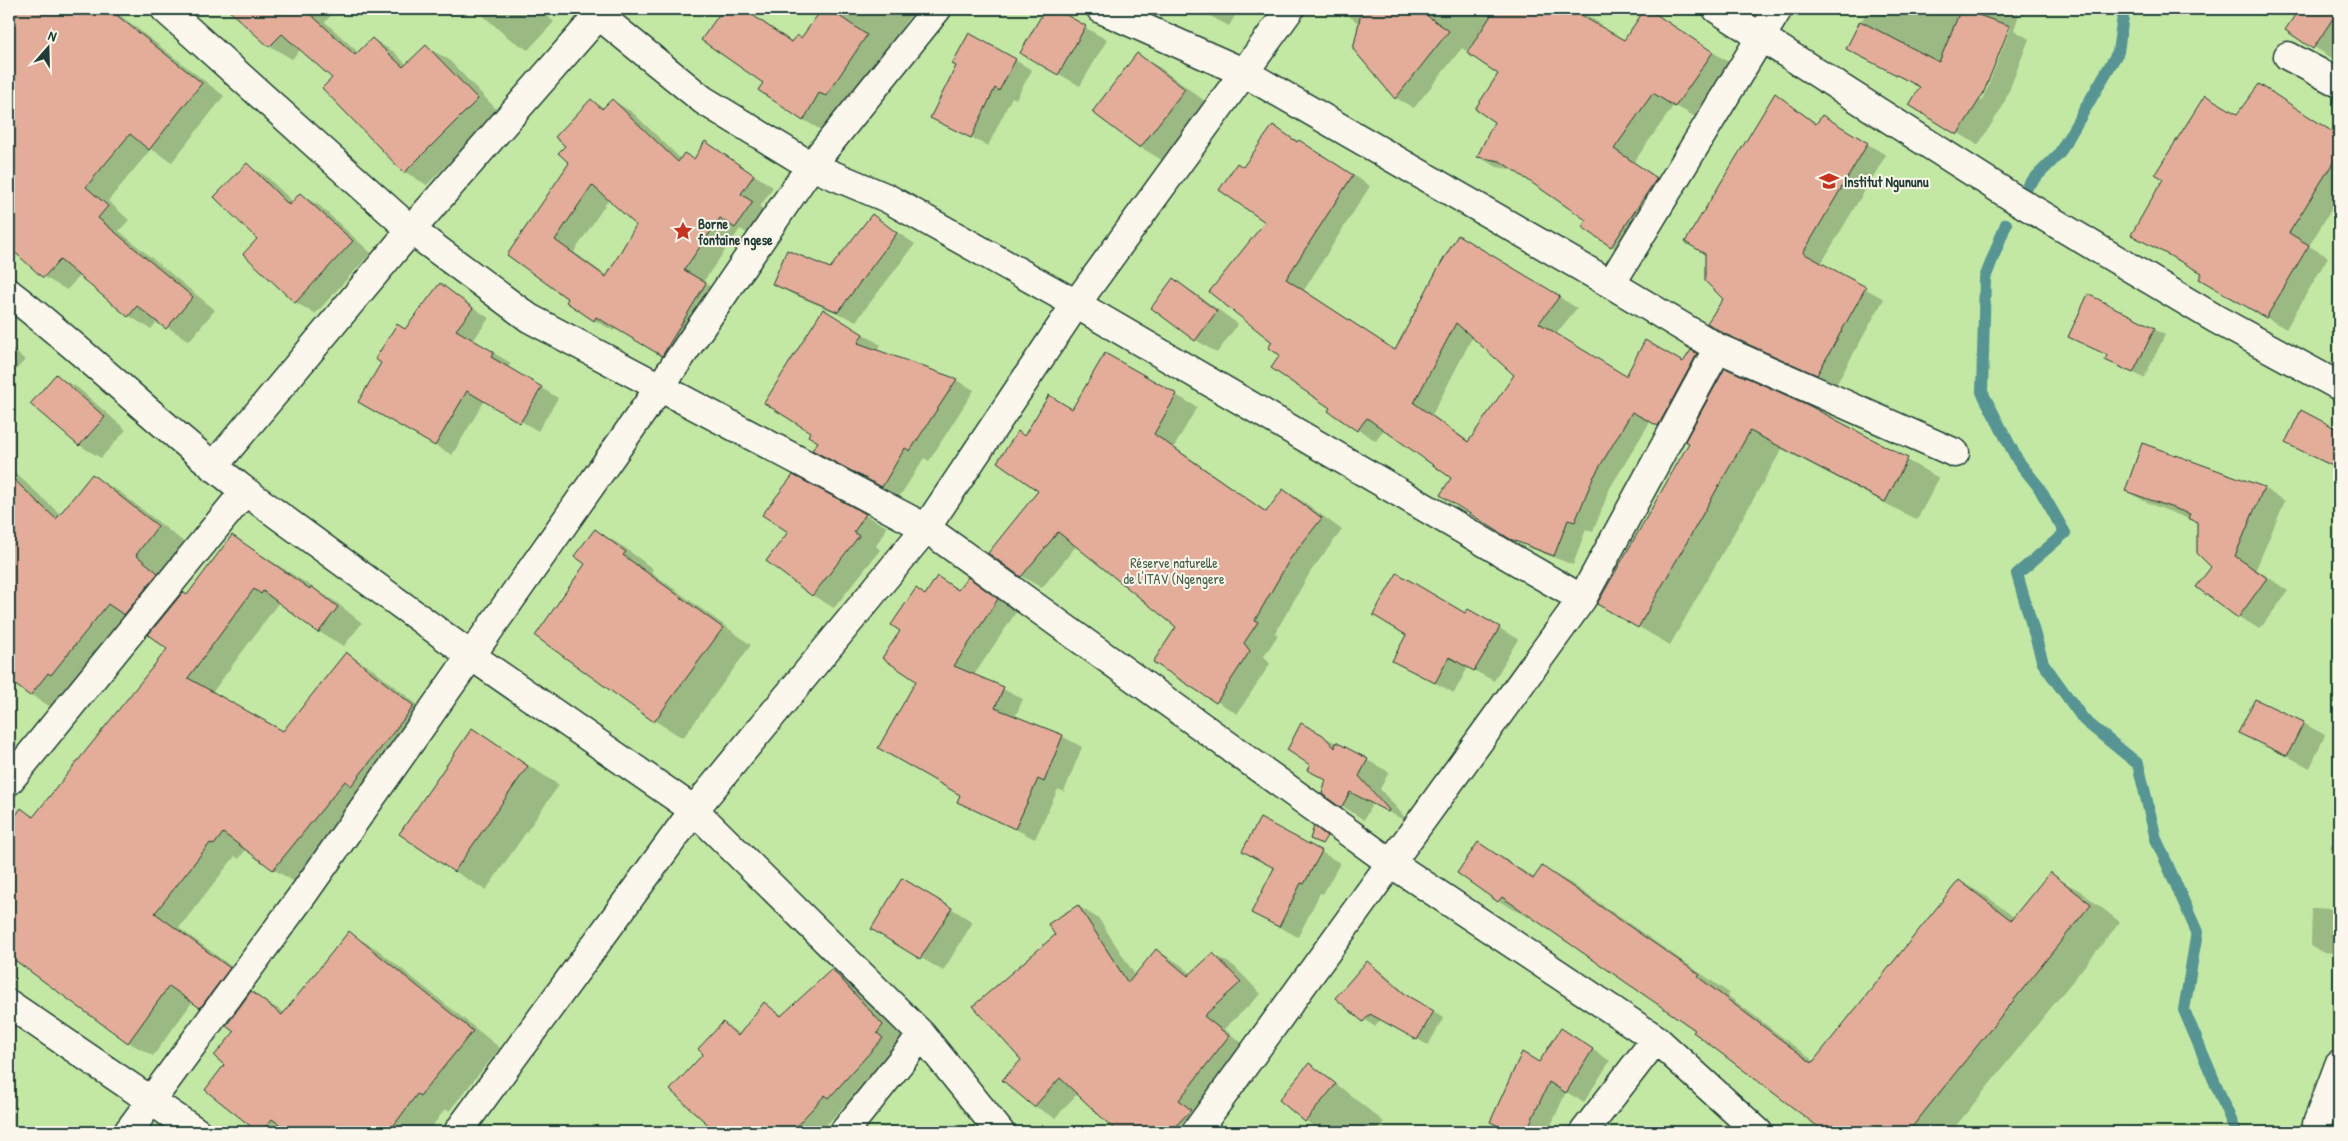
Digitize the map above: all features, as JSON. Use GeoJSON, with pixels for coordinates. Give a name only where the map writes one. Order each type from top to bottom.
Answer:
{"type":"FeatureCollection","features":[{"type":"Feature","properties":{"kind":"street"},"geometry":{"type":"LineString","coordinates":[[165,9],[411,230],[530,318],[926,528],[1391,864],[1656,1038],[1758,1132]]}},
{"type":"Feature","properties":{"kind":"street"},"geometry":{"type":"LineString","coordinates":[[128,1132],[150,1099],[304,893],[660,387],[811,166],[937,9]]}},
{"type":"Feature","properties":{"kind":"street"},"geometry":{"type":"LineString","coordinates":[[1101,9],[1245,73],[1611,284],[1718,348],[1955,454]]}},
{"type":"Feature","properties":{"kind":"street"},"geometry":{"type":"LineString","coordinates":[[458,1132],[694,810],[926,528],[1076,304],[1290,9]]}},
{"type":"Feature","properties":{"kind":"street"},"geometry":{"type":"LineString","coordinates":[[1717,9],[2015,199],[2216,319],[2339,386]]}},
{"type":"Feature","properties":{"kind":"street"},"geometry":{"type":"LineString","coordinates":[[1611,284],[1778,9]]}},
{"type":"Feature","properties":{"kind":"street"},"geometry":{"type":"LineString","coordinates":[[213,467],[411,230],[598,11],[703,100],[811,166],[887,198],[1076,304],[1582,599]]}},
{"type":"Feature","properties":{"kind":"street"},"geometry":{"type":"LineString","coordinates":[[2288,56],[2339,83]]}},
{"type":"Feature","properties":{"kind":"street"},"geometry":{"type":"LineString","coordinates":[[9,294],[55,328],[213,467],[470,655],[694,810],[922,1035],[1000,1132]]}},
{"type":"Feature","properties":{"kind":"street"},"geometry":{"type":"LineString","coordinates":[[1196,1132],[1582,599],[1718,348]]}},
{"type":"Feature","properties":{"kind":"street"},"geometry":{"type":"LineString","coordinates":[[9,782],[245,491]]}},
{"type":"Feature","properties":{"kind":"street"},"geometry":{"type":"LineString","coordinates":[[9,1004],[197,1132]]}},
{"type":"Feature","properties":{"kind":"street"},"geometry":{"type":"LineString","coordinates":[[844,1132],[922,1035]]}},
{"type":"Feature","properties":{"kind":"street"},"geometry":{"type":"LineString","coordinates":[[1584,1132],[1656,1038]]}},
{"type":"Feature","properties":{"kind":"street"},"geometry":{"type":"LineString","coordinates":[[2317,1124],[2339,1065]]}},
{"type":"Feature","properties":{"kind":"green space","name":"Réserve naturelle de l'ITAV (Ngengere"},"geometry":{"type":"Polygon","coordinates":[[[9,9],[2339,9],[2339,1132],[9,1132],[9,9]]]}},
{"type":"Feature","properties":{"kind":"building"},"geometry":{"type":"Polygon","coordinates":[[[9,9],[109,9],[202,83],[149,150],[130,134],[86,187],[108,206],[98,218],[193,297],[166,329],[137,306],[128,317],[60,260],[43,278],[9,247],[9,9]]]}},
{"type":"Feature","properties":{"kind":"building"},"geometry":{"type":"Polygon","coordinates":[[[227,9],[305,9],[355,55],[372,38],[403,67],[426,45],[478,99],[404,173],[322,88],[332,78],[282,34],[269,47],[227,9]]]}},
{"type":"Feature","properties":{"kind":"building"},"geometry":{"type":"Polygon","coordinates":[[[723,9],[744,9],[791,42],[797,35],[801,38],[822,9],[829,9],[867,35],[826,96],[819,93],[803,121],[758,90],[763,83],[701,40],[723,9]]]}},
{"type":"Feature","properties":{"kind":"building"},"geometry":{"type":"Polygon","coordinates":[[[1045,9],[1056,9],[1086,26],[1058,75],[1020,53],[1045,9]]]}},
{"type":"Feature","properties":{"kind":"building"},"geometry":{"type":"Polygon","coordinates":[[[1362,9],[1418,9],[1449,31],[1395,99],[1353,49],[1362,9]]]}},
{"type":"Feature","properties":{"kind":"building"},"geometry":{"type":"Polygon","coordinates":[[[1495,9],[1570,9],[1624,40],[1645,9],[1648,9],[1713,52],[1675,107],[1653,93],[1614,149],[1657,178],[1611,247],[1582,227],[1586,220],[1500,161],[1477,157],[1494,122],[1475,109],[1498,74],[1467,53],[1495,9]]]}},
{"type":"Feature","properties":{"kind":"building"},"geometry":{"type":"Polygon","coordinates":[[[1961,9],[2010,26],[1983,94],[1957,135],[1909,105],[1920,87],[1846,49],[1860,21],[1939,62],[1961,9]]]}},
{"type":"Feature","properties":{"kind":"building"},"geometry":{"type":"Polygon","coordinates":[[[2299,9],[2339,9],[2313,49],[2285,30],[2299,9]]]}},
{"type":"Feature","properties":{"kind":"building"},"geometry":{"type":"Polygon","coordinates":[[[969,33],[1016,59],[999,91],[995,88],[971,138],[930,118],[956,66],[952,64],[969,33]]]}},
{"type":"Feature","properties":{"kind":"building"},"geometry":{"type":"Polygon","coordinates":[[[1137,53],[1185,89],[1140,148],[1092,112],[1137,53]]]}},
{"type":"Feature","properties":{"kind":"building"},"geometry":{"type":"Polygon","coordinates":[[[2259,84],[2339,136],[2339,153],[2289,233],[2309,245],[2266,318],[2199,279],[2202,273],[2131,235],[2163,179],[2155,174],[2205,95],[2237,114],[2259,84]]]}},
{"type":"Feature","properties":{"kind":"building"},"geometry":{"type":"Polygon","coordinates":[[[1775,93],[1816,124],[1822,115],[1868,143],[1803,253],[1866,287],[1817,375],[1725,334],[1707,323],[1723,299],[1705,281],[1705,254],[1685,242],[1775,93]]]}},
{"type":"Feature","properties":{"kind":"building"},"geometry":{"type":"Polygon","coordinates":[[[591,99],[602,109],[612,99],[678,162],[684,153],[694,159],[705,141],[754,175],[741,194],[753,202],[735,228],[720,218],[684,270],[706,283],[662,356],[596,317],[594,321],[566,302],[568,299],[507,255],[569,163],[558,153],[565,146],[555,137],[591,99]],[[592,185],[555,240],[606,277],[636,225],[592,185]]]}},
{"type":"Feature","properties":{"kind":"building"},"geometry":{"type":"Polygon","coordinates":[[[1273,125],[1297,142],[1299,140],[1353,175],[1286,279],[1395,350],[1437,270],[1458,235],[1560,296],[1539,323],[1626,376],[1645,340],[1683,362],[1691,350],[1697,354],[1658,426],[1632,412],[1593,478],[1575,522],[1568,520],[1554,556],[1510,539],[1440,495],[1451,478],[1367,418],[1357,431],[1328,411],[1330,408],[1271,368],[1280,355],[1268,348],[1272,342],[1209,292],[1265,222],[1219,190],[1237,163],[1243,167],[1273,125]],[[1456,323],[1414,403],[1468,442],[1514,375],[1456,323]]]}},
{"type":"Feature","properties":{"kind":"building"},"geometry":{"type":"Polygon","coordinates":[[[247,163],[289,205],[300,193],[353,241],[295,303],[243,254],[257,239],[214,197],[247,163]]]}},
{"type":"Feature","properties":{"kind":"building"},"geometry":{"type":"Polygon","coordinates":[[[872,214],[897,233],[838,312],[772,284],[787,250],[830,268],[872,214]]]}},
{"type":"Feature","properties":{"kind":"building"},"geometry":{"type":"Polygon","coordinates":[[[1173,278],[1217,311],[1195,341],[1151,308],[1173,278]]]}},
{"type":"Feature","properties":{"kind":"building"},"geometry":{"type":"Polygon","coordinates":[[[440,283],[473,308],[456,330],[494,352],[491,357],[542,387],[520,423],[467,391],[435,446],[358,402],[381,363],[375,359],[397,324],[405,329],[440,283]]]}},
{"type":"Feature","properties":{"kind":"building"},"geometry":{"type":"Polygon","coordinates":[[[2088,294],[2155,328],[2133,373],[2105,360],[2107,355],[2068,337],[2088,294]]]}},
{"type":"Feature","properties":{"kind":"building"},"geometry":{"type":"Polygon","coordinates":[[[823,309],[863,334],[858,343],[957,379],[910,451],[905,448],[882,487],[812,450],[818,442],[808,436],[810,432],[764,403],[823,309]]]}},
{"type":"Feature","properties":{"kind":"building"},"geometry":{"type":"Polygon","coordinates":[[[1105,353],[1177,394],[1154,434],[1266,512],[1283,489],[1322,518],[1290,559],[1255,620],[1258,622],[1244,643],[1250,651],[1216,703],[1153,662],[1176,627],[1058,532],[1021,577],[988,553],[1038,491],[997,462],[1018,431],[1024,436],[1049,395],[1072,409],[1105,353]]]}},
{"type":"Feature","properties":{"kind":"building"},"geometry":{"type":"Polygon","coordinates":[[[1725,368],[1806,404],[1908,458],[1885,502],[1750,431],[1638,628],[1597,604],[1689,443],[1685,441],[1725,368]]]}},
{"type":"Feature","properties":{"kind":"building"},"geometry":{"type":"Polygon","coordinates":[[[56,374],[105,417],[79,446],[30,404],[56,374]]]}},
{"type":"Feature","properties":{"kind":"building"},"geometry":{"type":"Polygon","coordinates":[[[2301,410],[2339,430],[2339,469],[2285,443],[2301,410]]]}},
{"type":"Feature","properties":{"kind":"building"},"geometry":{"type":"Polygon","coordinates":[[[2142,443],[2264,487],[2235,556],[2267,578],[2238,618],[2196,587],[2211,567],[2197,553],[2197,522],[2188,518],[2190,514],[2125,491],[2142,443]]]}},
{"type":"Feature","properties":{"kind":"building"},"geometry":{"type":"Polygon","coordinates":[[[92,474],[158,526],[136,555],[158,573],[124,615],[108,604],[51,675],[48,673],[30,696],[9,680],[9,475],[56,519],[92,474]]]}},
{"type":"Feature","properties":{"kind":"building"},"geometry":{"type":"Polygon","coordinates":[[[793,475],[866,514],[854,532],[859,536],[812,596],[766,561],[788,532],[762,515],[793,475]]]}},
{"type":"Feature","properties":{"kind":"building"},"geometry":{"type":"Polygon","coordinates":[[[595,529],[626,552],[623,555],[723,628],[654,722],[535,636],[585,564],[574,556],[595,529]]]}},
{"type":"Feature","properties":{"kind":"building"},"geometry":{"type":"Polygon","coordinates":[[[232,535],[310,589],[311,586],[338,607],[318,633],[263,591],[261,594],[254,589],[188,678],[283,731],[346,652],[414,706],[351,786],[345,781],[273,870],[223,833],[214,845],[210,843],[155,913],[230,968],[200,1008],[169,986],[128,1043],[9,956],[9,825],[21,808],[33,817],[167,649],[148,635],[183,592],[187,595],[232,535]]]}},
{"type":"Feature","properties":{"kind":"building"},"geometry":{"type":"Polygon","coordinates":[[[1397,573],[1465,613],[1468,609],[1500,627],[1474,671],[1449,657],[1435,683],[1392,661],[1406,635],[1373,615],[1397,573]]]}},
{"type":"Feature","properties":{"kind":"building"},"geometry":{"type":"Polygon","coordinates":[[[937,576],[958,590],[968,577],[998,599],[954,666],[1004,687],[995,708],[1063,735],[1044,782],[1038,779],[1015,829],[957,802],[960,795],[878,748],[916,681],[882,658],[900,631],[891,625],[916,588],[925,595],[937,576]]]}},
{"type":"Feature","properties":{"kind":"building"},"geometry":{"type":"Polygon","coordinates":[[[2255,699],[2304,722],[2287,756],[2238,733],[2255,699]]]}},
{"type":"Feature","properties":{"kind":"building"},"geometry":{"type":"Polygon","coordinates":[[[1301,723],[1323,735],[1335,748],[1336,742],[1368,759],[1359,776],[1389,810],[1388,812],[1350,792],[1341,808],[1322,794],[1326,780],[1307,770],[1310,765],[1287,750],[1301,723]]]}},
{"type":"Feature","properties":{"kind":"building"},"geometry":{"type":"Polygon","coordinates":[[[472,728],[528,766],[454,872],[399,834],[472,728]]]}},
{"type":"Feature","properties":{"kind":"building"},"geometry":{"type":"Polygon","coordinates":[[[1260,818],[1322,851],[1304,884],[1301,883],[1279,927],[1251,913],[1274,868],[1242,851],[1260,818]]]}},
{"type":"Feature","properties":{"kind":"building"},"geometry":{"type":"Polygon","coordinates":[[[1314,826],[1327,836],[1322,844],[1310,839],[1314,826]]]}},
{"type":"Feature","properties":{"kind":"building"},"geometry":{"type":"Polygon","coordinates":[[[1478,842],[1533,879],[1542,866],[1700,975],[1698,977],[1812,1063],[1959,880],[2011,920],[2050,872],[2091,904],[1908,1132],[1825,1132],[1693,1032],[1695,1030],[1502,897],[1498,902],[1457,873],[1478,842]]]}},
{"type":"Feature","properties":{"kind":"building"},"geometry":{"type":"Polygon","coordinates":[[[902,878],[952,908],[920,959],[871,929],[902,878]]]}},
{"type":"Feature","properties":{"kind":"building"},"geometry":{"type":"Polygon","coordinates":[[[1078,905],[1128,983],[1156,949],[1188,976],[1213,953],[1241,982],[1204,1016],[1229,1036],[1179,1100],[1191,1110],[1170,1132],[1117,1132],[1060,1078],[1034,1107],[1002,1080],[1021,1060],[973,1006],[1055,935],[1048,924],[1078,905]]]}},
{"type":"Feature","properties":{"kind":"building"},"geometry":{"type":"Polygon","coordinates":[[[349,931],[473,1031],[420,1096],[417,1094],[389,1132],[290,1132],[272,1119],[261,1132],[258,1132],[205,1090],[224,1065],[214,1056],[234,1032],[226,1026],[251,991],[282,1015],[349,931]]]}},
{"type":"Feature","properties":{"kind":"building"},"geometry":{"type":"Polygon","coordinates":[[[1367,961],[1406,995],[1434,1011],[1417,1040],[1370,1014],[1363,1022],[1335,998],[1367,961]]]}},
{"type":"Feature","properties":{"kind":"building"},"geometry":{"type":"Polygon","coordinates":[[[832,969],[883,1025],[877,1033],[883,1038],[829,1098],[825,1095],[791,1132],[716,1132],[670,1090],[703,1054],[698,1049],[723,1022],[738,1036],[764,1002],[781,1016],[832,969]]]}},
{"type":"Feature","properties":{"kind":"building"},"geometry":{"type":"Polygon","coordinates":[[[1561,1028],[1593,1049],[1566,1093],[1549,1082],[1526,1132],[1512,1132],[1490,1122],[1522,1052],[1539,1062],[1561,1028]]]}},
{"type":"Feature","properties":{"kind":"building"},"geometry":{"type":"Polygon","coordinates":[[[1309,1063],[1336,1084],[1305,1122],[1279,1100],[1309,1063]]]}},
{"type":"Feature","properties":{"kind":"waterway"},"geometry":{"type":"LineString","coordinates":[[2028,185],[2059,154],[2118,52],[2124,9]]}},
{"type":"Feature","properties":{"kind":"waterway"},"geometry":{"type":"LineString","coordinates":[[2006,224],[1985,278],[1982,392],[2018,461],[2038,486],[2065,533],[2017,574],[2043,663],[2084,720],[2138,764],[2156,839],[2197,932],[2184,1010],[2236,1132]]}},
{"type":"Feature","properties":{"kind":"place","name":"Institut Ngununu"},"geometry":{"type":"Point","coordinates":[1829,181]}},
{"type":"Feature","properties":{"kind":"place","name":"Borne fontaine ngese"},"geometry":{"type":"Point","coordinates":[683,231]}}]}
